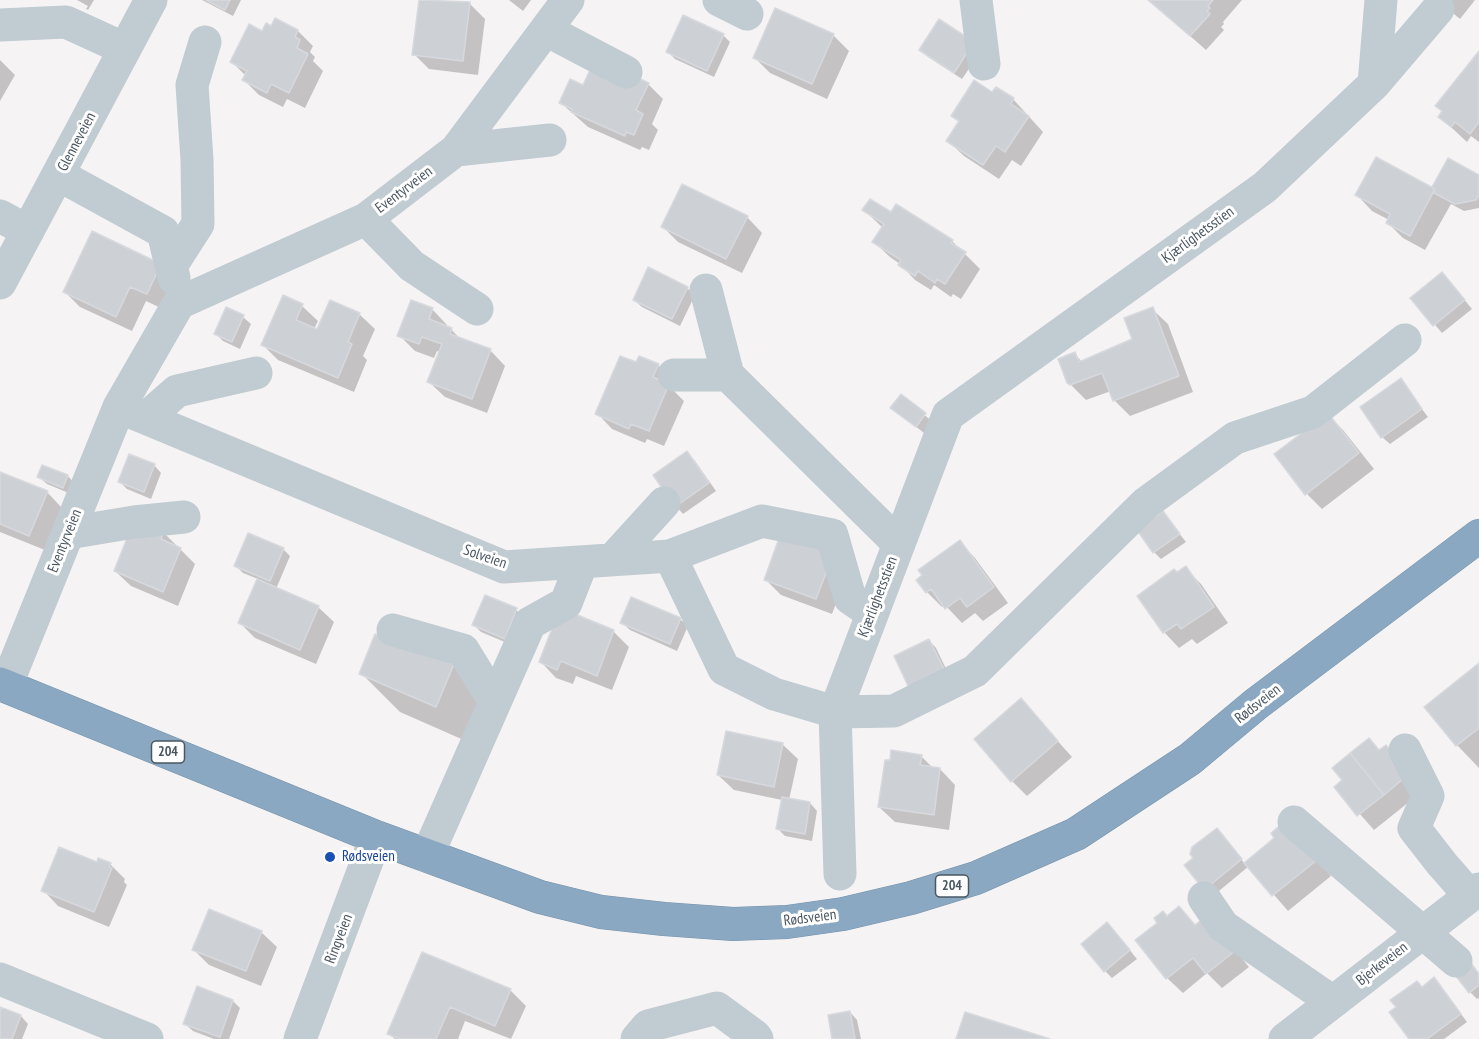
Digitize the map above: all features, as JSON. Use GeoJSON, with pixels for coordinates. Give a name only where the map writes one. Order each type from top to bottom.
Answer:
{"type":"FeatureCollection","features":[{"type":"Feature","properties":{"kind":"highway","name":"Rødsveien"},"geometry":{"type":"LineString","coordinates":[[3,685],[376,837],[540,897],[601,912],[664,920],[733,924],[787,922],[843,915],[911,898],[976,878],[1076,834],[1190,759],[1256,704],[1479,536]]}},
{"type":"Feature","properties":{"kind":"street","name":"Glenneveien"},"geometry":{"type":"LineString","coordinates":[[0,283],[151,0]]}},
{"type":"Feature","properties":{"kind":"street","name":"Eventyrveien"},"geometry":{"type":"LineString","coordinates":[[3,685],[68,533],[132,413],[179,303],[366,219],[456,150],[568,0]]}},
{"type":"Feature","properties":{"kind":"street"},"geometry":{"type":"LineString","coordinates":[[976,0],[984,64]]}},
{"type":"Feature","properties":{"kind":"street"},"geometry":{"type":"LineString","coordinates":[[1374,84],[1381,0]]}},
{"type":"Feature","properties":{"kind":"street","name":"Kjærlighetsstien"},"geometry":{"type":"LineString","coordinates":[[835,712],[948,415],[1265,187],[1374,84],[1438,9]]}},
{"type":"Feature","properties":{"kind":"street"},"geometry":{"type":"LineString","coordinates":[[0,25],[66,22],[125,49]]}},
{"type":"Feature","properties":{"kind":"street"},"geometry":{"type":"LineString","coordinates":[[546,30],[626,72]]}},
{"type":"Feature","properties":{"kind":"street"},"geometry":{"type":"LineString","coordinates":[[171,266],[198,224],[192,86],[205,42]]}},
{"type":"Feature","properties":{"kind":"street"},"geometry":{"type":"LineString","coordinates":[[456,150],[550,140]]}},
{"type":"Feature","properties":{"kind":"street"},"geometry":{"type":"LineString","coordinates":[[59,175],[163,232],[179,303]]}},
{"type":"Feature","properties":{"kind":"street"},"geometry":{"type":"LineString","coordinates":[[0,216],[28,231]]}},
{"type":"Feature","properties":{"kind":"street"},"geometry":{"type":"LineString","coordinates":[[366,219],[412,266],[477,309]]}},
{"type":"Feature","properties":{"kind":"street"},"geometry":{"type":"LineString","coordinates":[[706,290],[728,375],[899,544]]}},
{"type":"Feature","properties":{"kind":"street"},"geometry":{"type":"LineString","coordinates":[[670,556],[724,669],[774,694],[835,712],[894,711],[975,671],[1146,503],[1235,438],[1313,412],[1405,340]]}},
{"type":"Feature","properties":{"kind":"street"},"geometry":{"type":"LineString","coordinates":[[132,413],[177,391],[256,373]]}},
{"type":"Feature","properties":{"kind":"street"},"geometry":{"type":"LineString","coordinates":[[674,375],[728,375]]}},
{"type":"Feature","properties":{"kind":"street","name":"Solveien"},"geometry":{"type":"LineString","coordinates":[[132,413],[504,567],[670,556],[762,521],[832,535],[850,598],[872,613]]}},
{"type":"Feature","properties":{"kind":"street"},"geometry":{"type":"LineString","coordinates":[[427,856],[530,623],[566,603],[597,561],[664,503]]}},
{"type":"Feature","properties":{"kind":"street"},"geometry":{"type":"LineString","coordinates":[[68,533],[134,522],[184,517]]}},
{"type":"Feature","properties":{"kind":"street"},"geometry":{"type":"LineString","coordinates":[[393,630],[463,650],[495,702]]}},
{"type":"Feature","properties":{"kind":"street"},"geometry":{"type":"LineString","coordinates":[[835,712],[840,874]]}},
{"type":"Feature","properties":{"kind":"street"},"geometry":{"type":"LineString","coordinates":[[1406,750],[1428,796],[1414,828],[1442,864],[1475,892]]}},
{"type":"Feature","properties":{"kind":"street"},"geometry":{"type":"LineString","coordinates":[[1294,822],[1456,962]]}},
{"type":"Feature","properties":{"kind":"street","name":"Ringveien"},"geometry":{"type":"LineString","coordinates":[[300,1039],[376,837]]}},
{"type":"Feature","properties":{"kind":"street","name":"Bjerkeveien"},"geometry":{"type":"LineString","coordinates":[[1286,1039],[1475,892]]}},
{"type":"Feature","properties":{"kind":"street"},"geometry":{"type":"LineString","coordinates":[[1204,898],[1223,926],[1333,1002]]}},
{"type":"Feature","properties":{"kind":"street"},"geometry":{"type":"LineString","coordinates":[[0,979],[147,1039]]}},
{"type":"Feature","properties":{"kind":"street"},"geometry":{"type":"LineString","coordinates":[[637,1039],[648,1026],[717,1008],[755,1035],[757,1039]]}},
{"type":"Feature","properties":{"kind":"building"},"geometry":{"type":"Polygon","coordinates":[[[206,0],[230,0],[225,10],[206,0]]]}},
{"type":"Feature","properties":{"kind":"building"},"geometry":{"type":"Polygon","coordinates":[[[419,0],[470,2],[463,61],[412,55],[419,0]]]}},
{"type":"Feature","properties":{"kind":"building"},"geometry":{"type":"Polygon","coordinates":[[[1148,0],[1213,0],[1208,6],[1210,8],[1207,11],[1210,14],[1190,36],[1148,0]]]}},
{"type":"Feature","properties":{"kind":"building"},"geometry":{"type":"Polygon","coordinates":[[[775,8],[834,34],[812,84],[753,58],[775,8]]]}},
{"type":"Feature","properties":{"kind":"building"},"geometry":{"type":"Polygon","coordinates":[[[683,15],[724,34],[707,71],[666,52],[683,15]]]}},
{"type":"Feature","properties":{"kind":"building"},"geometry":{"type":"Polygon","coordinates":[[[275,18],[298,30],[295,37],[300,40],[297,48],[308,54],[289,93],[271,84],[267,93],[242,80],[247,71],[230,62],[249,24],[262,31],[266,23],[271,26],[275,18]]]}},
{"type":"Feature","properties":{"kind":"building"},"geometry":{"type":"Polygon","coordinates":[[[939,19],[974,42],[954,73],[919,50],[939,19]]]}},
{"type":"Feature","properties":{"kind":"building"},"geometry":{"type":"Polygon","coordinates":[[[1479,51],[1479,122],[1470,134],[1455,122],[1451,127],[1438,117],[1442,111],[1435,106],[1479,51]]]}},
{"type":"Feature","properties":{"kind":"building"},"geometry":{"type":"Polygon","coordinates":[[[595,59],[649,83],[636,110],[643,114],[634,135],[626,132],[625,136],[571,112],[572,109],[559,103],[570,79],[583,85],[595,59]]]}},
{"type":"Feature","properties":{"kind":"building"},"geometry":{"type":"Polygon","coordinates":[[[974,80],[992,92],[996,87],[1014,98],[1011,104],[1029,116],[1005,152],[996,146],[983,165],[946,141],[959,121],[951,116],[974,80]]]}},
{"type":"Feature","properties":{"kind":"building"},"geometry":{"type":"Polygon","coordinates":[[[1376,157],[1435,189],[1410,236],[1386,223],[1390,214],[1355,195],[1376,157]]]}},
{"type":"Feature","properties":{"kind":"building"},"geometry":{"type":"Polygon","coordinates":[[[1448,158],[1479,175],[1479,195],[1476,200],[1455,204],[1434,193],[1435,189],[1432,187],[1448,158]]]}},
{"type":"Feature","properties":{"kind":"building"},"geometry":{"type":"Polygon","coordinates":[[[682,184],[748,216],[726,259],[661,227],[682,184]]]}},
{"type":"Feature","properties":{"kind":"building"},"geometry":{"type":"Polygon","coordinates":[[[870,199],[891,212],[896,204],[953,240],[951,243],[966,252],[945,284],[937,279],[935,283],[918,271],[915,276],[898,265],[901,260],[872,242],[884,224],[862,210],[870,199]]]}},
{"type":"Feature","properties":{"kind":"building"},"geometry":{"type":"Polygon","coordinates":[[[92,231],[161,264],[147,294],[130,287],[116,317],[63,292],[92,231]]]}},
{"type":"Feature","properties":{"kind":"building"},"geometry":{"type":"Polygon","coordinates":[[[648,267],[688,287],[672,319],[633,300],[648,267]]]}},
{"type":"Feature","properties":{"kind":"building"},"geometry":{"type":"Polygon","coordinates":[[[1442,272],[1465,300],[1433,326],[1410,298],[1442,272]]]}},
{"type":"Feature","properties":{"kind":"building"},"geometry":{"type":"Polygon","coordinates":[[[283,295],[303,304],[296,320],[317,329],[330,300],[360,313],[348,342],[352,344],[338,378],[261,345],[283,295]]]}},
{"type":"Feature","properties":{"kind":"building"},"geometry":{"type":"Polygon","coordinates":[[[411,300],[433,308],[429,319],[452,328],[450,334],[491,349],[472,399],[427,382],[442,344],[422,337],[419,344],[397,336],[411,300]]]}},
{"type":"Feature","properties":{"kind":"building"},"geometry":{"type":"Polygon","coordinates":[[[226,307],[244,315],[232,342],[214,334],[226,307]]]}},
{"type":"Feature","properties":{"kind":"building"},"geometry":{"type":"Polygon","coordinates":[[[1153,307],[1179,376],[1113,401],[1102,373],[1070,385],[1067,383],[1058,359],[1075,352],[1079,362],[1132,339],[1124,318],[1153,307]]]}},
{"type":"Feature","properties":{"kind":"building"},"geometry":{"type":"Polygon","coordinates":[[[620,356],[636,362],[639,356],[659,364],[653,377],[669,384],[649,431],[631,424],[629,429],[595,414],[620,356]]]}},
{"type":"Feature","properties":{"kind":"building"},"geometry":{"type":"Polygon","coordinates":[[[1401,378],[1422,409],[1381,438],[1360,407],[1401,378]]]}},
{"type":"Feature","properties":{"kind":"building"},"geometry":{"type":"Polygon","coordinates":[[[901,394],[926,413],[916,427],[890,408],[901,394]]]}},
{"type":"Feature","properties":{"kind":"building"},"geometry":{"type":"Polygon","coordinates":[[[1328,413],[1359,453],[1305,495],[1274,454],[1328,413]]]}},
{"type":"Feature","properties":{"kind":"building"},"geometry":{"type":"Polygon","coordinates":[[[687,451],[709,483],[675,507],[653,475],[687,451]]]}},
{"type":"Feature","properties":{"kind":"building"},"geometry":{"type":"Polygon","coordinates":[[[129,454],[155,464],[144,492],[118,482],[129,454]]]}},
{"type":"Feature","properties":{"kind":"building"},"geometry":{"type":"Polygon","coordinates":[[[42,465],[68,475],[63,488],[37,477],[42,465]]]}},
{"type":"Feature","properties":{"kind":"building"},"geometry":{"type":"Polygon","coordinates":[[[0,472],[48,491],[29,536],[0,524],[0,472]]]}},
{"type":"Feature","properties":{"kind":"building"},"geometry":{"type":"Polygon","coordinates":[[[1163,511],[1180,534],[1153,553],[1137,530],[1163,511]]]}},
{"type":"Feature","properties":{"kind":"building"},"geometry":{"type":"Polygon","coordinates":[[[131,528],[164,531],[161,539],[181,548],[163,592],[114,571],[131,528]]]}},
{"type":"Feature","properties":{"kind":"building"},"geometry":{"type":"Polygon","coordinates":[[[782,530],[835,550],[816,599],[764,580],[782,530]]]}},
{"type":"Feature","properties":{"kind":"building"},"geometry":{"type":"Polygon","coordinates":[[[248,533],[284,548],[270,581],[234,566],[248,533]]]}},
{"type":"Feature","properties":{"kind":"building"},"geometry":{"type":"Polygon","coordinates":[[[960,540],[994,587],[967,607],[960,598],[945,609],[931,589],[926,593],[916,580],[922,575],[918,570],[960,540]]]}},
{"type":"Feature","properties":{"kind":"building"},"geometry":{"type":"Polygon","coordinates":[[[1186,566],[1214,607],[1181,629],[1177,624],[1163,633],[1137,596],[1174,569],[1177,572],[1186,566]]]}},
{"type":"Feature","properties":{"kind":"building"},"geometry":{"type":"Polygon","coordinates":[[[257,579],[319,606],[300,650],[238,623],[257,579]]]}},
{"type":"Feature","properties":{"kind":"building"},"geometry":{"type":"Polygon","coordinates":[[[485,595],[517,608],[505,639],[472,625],[485,595]]]}},
{"type":"Feature","properties":{"kind":"building"},"geometry":{"type":"Polygon","coordinates":[[[631,597],[681,618],[670,644],[620,623],[631,597]]]}},
{"type":"Feature","properties":{"kind":"building"},"geometry":{"type":"Polygon","coordinates":[[[560,608],[614,630],[597,676],[561,661],[557,670],[539,662],[560,608]]]}},
{"type":"Feature","properties":{"kind":"building"},"geometry":{"type":"Polygon","coordinates":[[[375,634],[454,664],[436,707],[359,674],[375,634]]]}},
{"type":"Feature","properties":{"kind":"building"},"geometry":{"type":"Polygon","coordinates":[[[929,639],[945,671],[909,688],[894,656],[929,639]]]}},
{"type":"Feature","properties":{"kind":"building"},"geometry":{"type":"Polygon","coordinates":[[[1479,663],[1479,728],[1456,746],[1424,707],[1479,663]]]}},
{"type":"Feature","properties":{"kind":"building"},"geometry":{"type":"Polygon","coordinates":[[[1021,698],[1058,741],[1011,782],[974,739],[1021,698]]]}},
{"type":"Feature","properties":{"kind":"building"},"geometry":{"type":"Polygon","coordinates":[[[726,731],[783,743],[774,787],[717,775],[726,731]]]}},
{"type":"Feature","properties":{"kind":"building"},"geometry":{"type":"Polygon","coordinates":[[[1369,738],[1379,750],[1386,745],[1409,774],[1384,795],[1350,753],[1369,738]]]}},
{"type":"Feature","properties":{"kind":"building"},"geometry":{"type":"Polygon","coordinates":[[[891,750],[922,755],[920,765],[940,768],[934,815],[878,807],[885,760],[890,760],[891,750]]]}},
{"type":"Feature","properties":{"kind":"building"},"geometry":{"type":"Polygon","coordinates":[[[1350,753],[1384,795],[1357,816],[1334,787],[1342,780],[1332,768],[1350,753]]]}},
{"type":"Feature","properties":{"kind":"building"},"geometry":{"type":"Polygon","coordinates":[[[782,797],[810,802],[805,834],[776,829],[782,797]]]}},
{"type":"Feature","properties":{"kind":"building"},"geometry":{"type":"Polygon","coordinates":[[[1283,823],[1317,860],[1272,896],[1244,863],[1274,838],[1271,833],[1283,823]]]}},
{"type":"Feature","properties":{"kind":"building"},"geometry":{"type":"Polygon","coordinates":[[[1217,828],[1242,859],[1204,890],[1184,865],[1193,858],[1190,854],[1192,847],[1217,828]]]}},
{"type":"Feature","properties":{"kind":"building"},"geometry":{"type":"Polygon","coordinates":[[[59,847],[97,862],[98,858],[111,863],[109,867],[112,868],[94,912],[41,891],[59,847]]]}},
{"type":"Feature","properties":{"kind":"building"},"geometry":{"type":"Polygon","coordinates":[[[1179,906],[1195,925],[1206,916],[1235,951],[1206,974],[1193,958],[1166,979],[1135,940],[1157,923],[1154,918],[1163,911],[1167,916],[1179,906]]]}},
{"type":"Feature","properties":{"kind":"building"},"geometry":{"type":"Polygon","coordinates":[[[209,909],[262,931],[246,971],[192,950],[209,909]]]}},
{"type":"Feature","properties":{"kind":"building"},"geometry":{"type":"Polygon","coordinates":[[[1107,922],[1130,950],[1104,972],[1081,944],[1107,922]]]}},
{"type":"Feature","properties":{"kind":"building"},"geometry":{"type":"Polygon","coordinates":[[[422,952],[511,989],[495,1026],[450,1007],[436,1039],[400,1039],[387,1034],[422,952]]]}},
{"type":"Feature","properties":{"kind":"building"},"geometry":{"type":"Polygon","coordinates":[[[1465,955],[1479,974],[1479,985],[1469,993],[1449,967],[1465,955]]]}},
{"type":"Feature","properties":{"kind":"building"},"geometry":{"type":"Polygon","coordinates":[[[1434,977],[1461,1014],[1427,1039],[1409,1039],[1389,1012],[1396,1007],[1390,1000],[1417,981],[1422,987],[1434,977]]]}},
{"type":"Feature","properties":{"kind":"building"},"geometry":{"type":"Polygon","coordinates":[[[197,986],[233,1000],[220,1037],[183,1024],[197,986]]]}},
{"type":"Feature","properties":{"kind":"building"},"geometry":{"type":"Polygon","coordinates":[[[0,1007],[21,1015],[12,1039],[0,1039],[0,1007]]]}},
{"type":"Feature","properties":{"kind":"building"},"geometry":{"type":"Polygon","coordinates":[[[850,1011],[855,1039],[832,1039],[828,1015],[850,1011]]]}},
{"type":"Feature","properties":{"kind":"building"},"geometry":{"type":"Polygon","coordinates":[[[965,1012],[1050,1039],[956,1039],[965,1012]]]}},
{"type":"Feature","properties":{"kind":"place","name":"Rødsveien"},"geometry":{"type":"Point","coordinates":[330,857]}}]}
